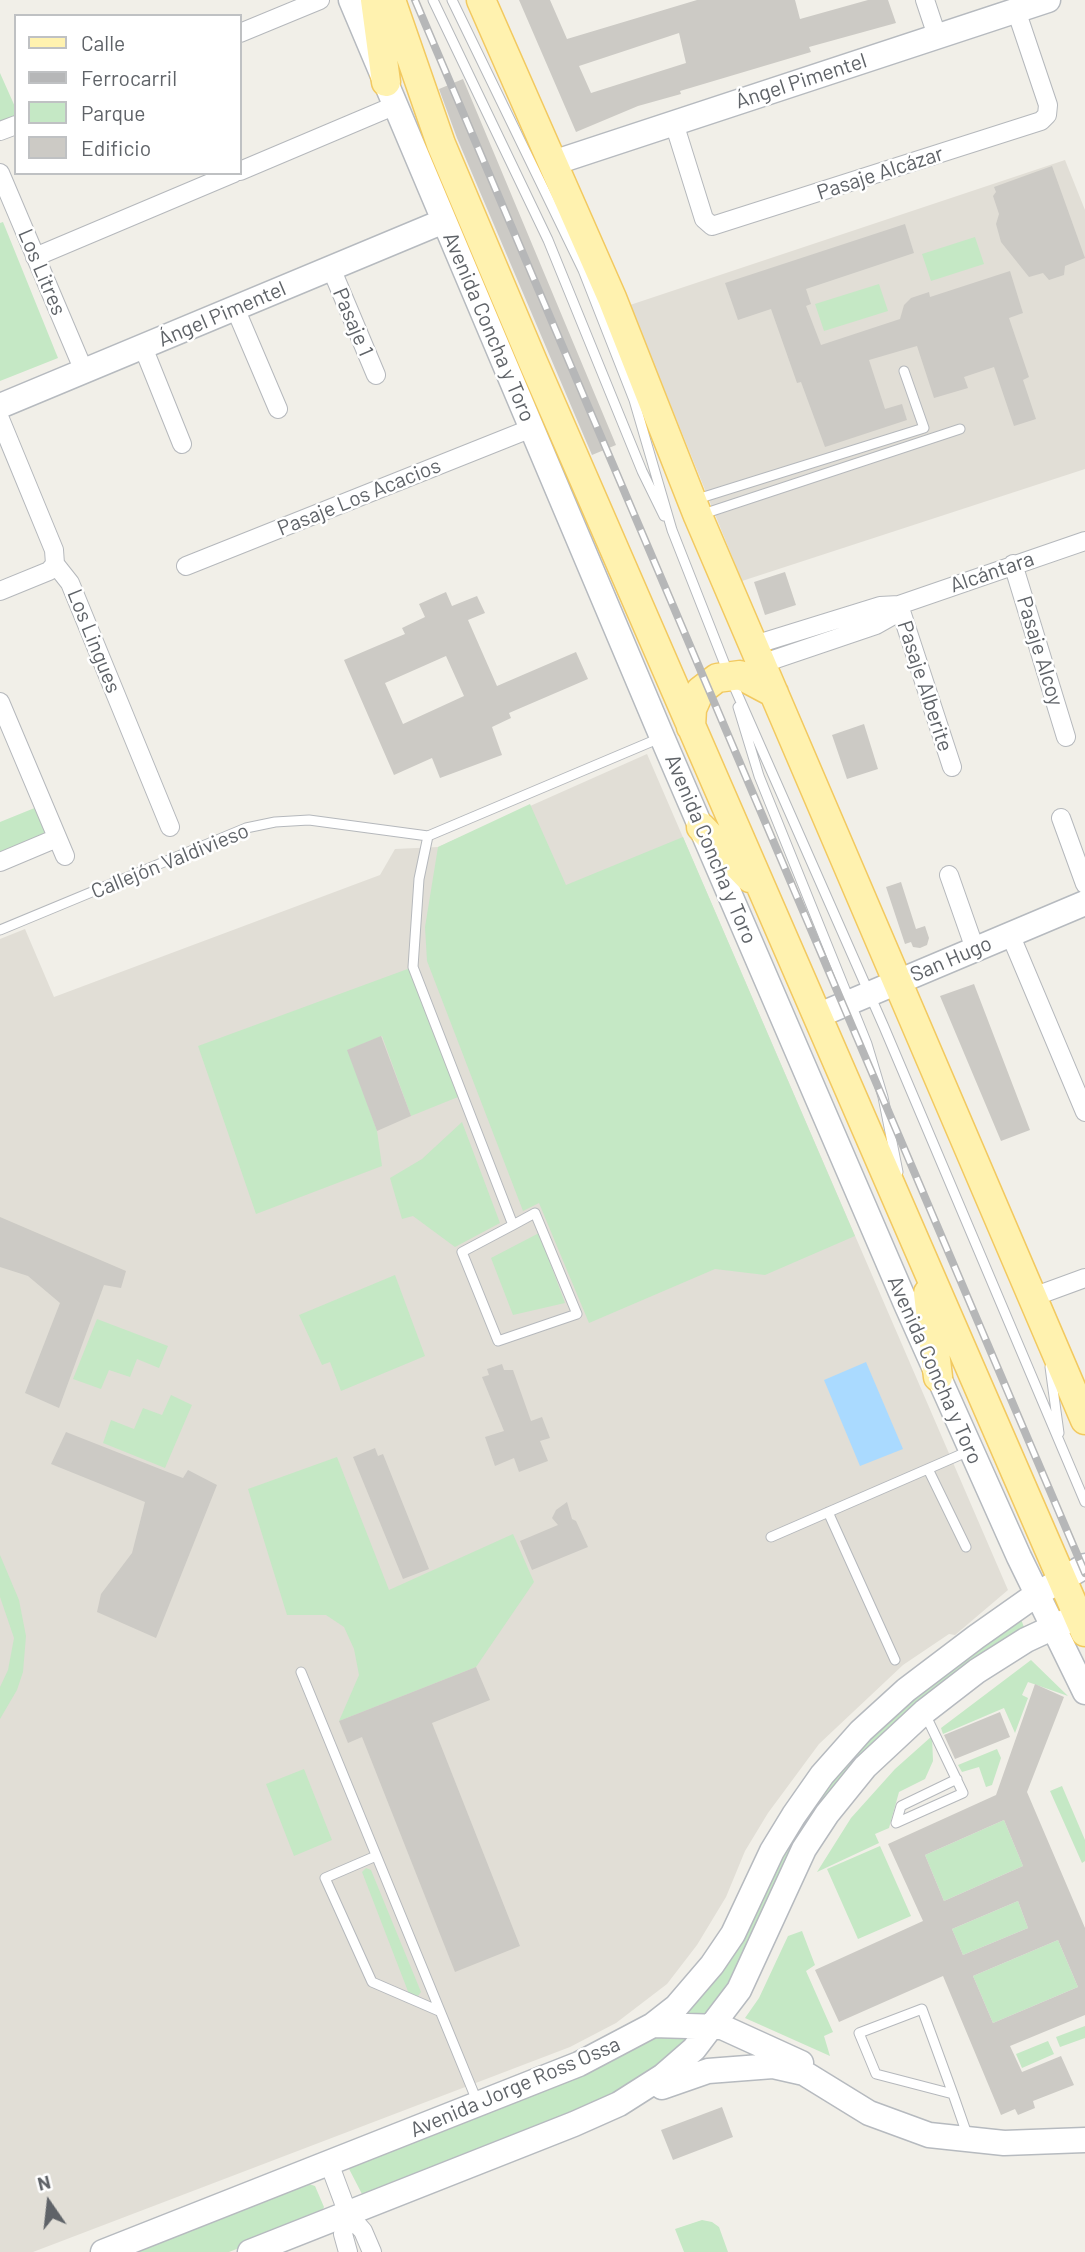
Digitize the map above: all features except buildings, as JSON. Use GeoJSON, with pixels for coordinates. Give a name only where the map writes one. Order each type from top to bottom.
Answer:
{"type":"FeatureCollection","features":[{"type":"Feature","properties":{"kind":"main road"},"geometry":{"type":"LineString","coordinates":[[375,0],[391,94]]}},
{"type":"Feature","properties":{"kind":"main road","name":"Avenida Concha y Toro"},"geometry":{"type":"LineString","coordinates":[[391,0],[450,164],[691,727],[924,1262],[1073,1572],[1075,1622]]}},
{"type":"Feature","properties":{"kind":"main road"},"geometry":{"type":"LineString","coordinates":[[481,0],[633,349],[696,508],[1044,1324],[1079,1390],[1085,1420]]}},
{"type":"Feature","properties":{"kind":"main road"},"geometry":{"type":"LineString","coordinates":[[691,727],[692,709],[707,683],[729,675],[752,679],[774,693]]}},
{"type":"Feature","properties":{"kind":"main road"},"geometry":{"type":"LineString","coordinates":[[701,827],[764,893]]}},
{"type":"Feature","properties":{"kind":"main road"},"geometry":{"type":"LineString","coordinates":[[924,1262],[938,1377]]}},
{"type":"Feature","properties":{"kind":"street"},"geometry":{"type":"LineString","coordinates":[[242,32],[320,0]]}},
{"type":"Feature","properties":{"kind":"street","name":"Avenida Concha y Toro"},"geometry":{"type":"LineString","coordinates":[[351,0],[662,737],[938,1377],[1037,1594],[1075,1622],[1085,1692]]}},
{"type":"Feature","properties":{"kind":"street"},"geometry":{"type":"LineString","coordinates":[[925,0],[937,36]]}},
{"type":"Feature","properties":{"kind":"street","name":"Ángel Pimentel"},"geometry":{"type":"LineString","coordinates":[[553,163],[1048,0]]}},
{"type":"Feature","properties":{"kind":"street","name":"Pasaje Alcázar"},"geometry":{"type":"LineString","coordinates":[[674,123],[704,219],[712,226],[1041,121],[1047,115],[1048,106],[1016,10]]}},
{"type":"Feature","properties":{"kind":"street"},"geometry":{"type":"LineString","coordinates":[[242,170],[391,94]]}},
{"type":"Feature","properties":{"kind":"street","name":"Los Litres"},"geometry":{"type":"LineString","coordinates":[[0,173],[7,210],[36,257],[84,371]]}},
{"type":"Feature","properties":{"kind":"street"},"geometry":{"type":"LineString","coordinates":[[36,257],[229,175]]}},
{"type":"Feature","properties":{"kind":"street","name":"Ángel Pimentel"},"geometry":{"type":"LineString","coordinates":[[0,406],[444,221]]}},
{"type":"Feature","properties":{"kind":"street","name":"Pasaje 1"},"geometry":{"type":"LineString","coordinates":[[331,268],[376,375]]}},
{"type":"Feature","properties":{"kind":"street"},"geometry":{"type":"LineString","coordinates":[[235,308],[278,409]]}},
{"type":"Feature","properties":{"kind":"street"},"geometry":{"type":"LineString","coordinates":[[143,347],[182,444]]}},
{"type":"Feature","properties":{"kind":"street","name":"Los Lingues"},"geometry":{"type":"LineString","coordinates":[[0,419],[54,550],[55,564],[70,583],[170,827]]}},
{"type":"Feature","properties":{"kind":"street","name":"Pasaje Los Acacios"},"geometry":{"type":"LineString","coordinates":[[186,566],[532,428]]}},
{"type":"Feature","properties":{"kind":"street","name":"Alcántara"},"geometry":{"type":"LineString","coordinates":[[758,655],[876,625],[892,616],[899,605],[1085,541]]}},
{"type":"Feature","properties":{"kind":"street"},"geometry":{"type":"LineString","coordinates":[[0,592],[49,571],[55,564]]}},
{"type":"Feature","properties":{"kind":"street","name":"Pasaje Alcoy"},"geometry":{"type":"LineString","coordinates":[[1013,564],[1066,737]]}},
{"type":"Feature","properties":{"kind":"street","name":"Pasaje Alberite"},"geometry":{"type":"LineString","coordinates":[[899,605],[952,767]]}},
{"type":"Feature","properties":{"kind":"street"},"geometry":{"type":"LineString","coordinates":[[0,702],[65,856]]}},
{"type":"Feature","properties":{"kind":"street"},"geometry":{"type":"LineString","coordinates":[[1061,818],[1085,884]]}},
{"type":"Feature","properties":{"kind":"street"},"geometry":{"type":"LineString","coordinates":[[0,862],[57,838]]}},
{"type":"Feature","properties":{"kind":"street"},"geometry":{"type":"LineString","coordinates":[[949,875],[975,949]]}},
{"type":"Feature","properties":{"kind":"street","name":"San Hugo"},"geometry":{"type":"LineString","coordinates":[[817,1016],[1085,903]]}},
{"type":"Feature","properties":{"kind":"street"},"geometry":{"type":"LineString","coordinates":[[1010,934],[1085,1112]]}},
{"type":"Feature","properties":{"kind":"street"},"geometry":{"type":"LineString","coordinates":[[1033,1297],[1085,1278]]}},
{"type":"Feature","properties":{"kind":"street","name":"Avenida Jorge Ross Ossa"},"geometry":{"type":"LineString","coordinates":[[103,2252],[579,2064],[653,2025],[694,1988],[726,1944],[772,1851],[822,1775],[892,1702],[1037,1594],[1073,1572]]}},
{"type":"Feature","properties":{"kind":"street"},"geometry":{"type":"LineString","coordinates":[[619,2104],[682,2061],[713,2026],[751,1968],[784,1888],[815,1831],[865,1768],[924,1712],[1001,1655],[1075,1622]]}},
{"type":"Feature","properties":{"kind":"street"},"geometry":{"type":"LineString","coordinates":[[653,2025],[713,2026],[787,2055],[831,2088]]}},
{"type":"Feature","properties":{"kind":"street"},"geometry":{"type":"LineString","coordinates":[[250,2252],[691,2075],[750,2065],[789,2068],[831,2088],[890,2122],[929,2135],[970,2142],[1039,2143],[1085,2140]]}},
{"type":"Feature","properties":{"kind":"street"},"geometry":{"type":"LineString","coordinates":[[329,2163],[348,2214],[363,2231],[372,2252]]}},
{"type":"Feature","properties":{"kind":"street"},"geometry":{"type":"LineString","coordinates":[[348,2214],[344,2234],[348,2252]]}},
{"type":"Feature","properties":{"kind":"lane"},"geometry":{"type":"LineString","coordinates":[[433,0],[548,240],[642,471],[672,530]]}},
{"type":"Feature","properties":{"kind":"lane"},"geometry":{"type":"LineString","coordinates":[[452,0],[583,270],[634,400],[672,530],[860,998],[883,1097],[902,1210]]}},
{"type":"Feature","properties":{"kind":"lane"},"geometry":{"type":"LineString","coordinates":[[696,508],[924,428],[904,371]]}},
{"type":"Feature","properties":{"kind":"lane"},"geometry":{"type":"LineString","coordinates":[[696,508],[776,487],[960,429]]}},
{"type":"Feature","properties":{"kind":"lane"},"geometry":{"type":"LineString","coordinates":[[729,675],[759,776],[1085,1502]]}},
{"type":"Feature","properties":{"kind":"lane"},"geometry":{"type":"LineString","coordinates":[[513,1225],[413,967],[419,879],[428,836],[662,737]]}},
{"type":"Feature","properties":{"kind":"lane","name":"Callejón Valdivieso"},"geometry":{"type":"LineString","coordinates":[[0,930],[246,828],[309,820],[428,836]]}},
{"type":"Feature","properties":{"kind":"lane"},"geometry":{"type":"LineString","coordinates":[[536,1213],[577,1314],[498,1341],[462,1252],[513,1225],[536,1213]]}},
{"type":"Feature","properties":{"kind":"lane"},"geometry":{"type":"LineString","coordinates":[[1044,1324],[1061,1445]]}},
{"type":"Feature","properties":{"kind":"lane"},"geometry":{"type":"LineString","coordinates":[[771,1537],[971,1450]]}},
{"type":"Feature","properties":{"kind":"lane"},"geometry":{"type":"LineString","coordinates":[[928,1469],[966,1547]]}},
{"type":"Feature","properties":{"kind":"lane"},"geometry":{"type":"LineString","coordinates":[[828,1512],[895,1660]]}},
{"type":"Feature","properties":{"kind":"lane"},"geometry":{"type":"LineString","coordinates":[[301,1672],[479,2104]]}},
{"type":"Feature","properties":{"kind":"lane"},"geometry":{"type":"LineString","coordinates":[[924,1712],[957,1779],[963,1793],[896,1823],[901,1806],[957,1779]]}},
{"type":"Feature","properties":{"kind":"lane"},"geometry":{"type":"LineString","coordinates":[[376,1856],[325,1878],[372,1982],[439,2011]]}},
{"type":"Feature","properties":{"kind":"lane"},"geometry":{"type":"LineString","coordinates":[[953,2095],[876,2074],[859,2033],[922,2009],[970,2142]]}},
{"type":"Feature","properties":{"kind":"shaded area"},"geometry":{"type":"Polygon","coordinates":[[[1065,160],[1085,210],[1085,469],[742,581],[630,305],[1065,160]]]}},
{"type":"Feature","properties":{"kind":"shaded area"},"geometry":{"type":"Polygon","coordinates":[[[647,754],[1008,1590],[955,1635],[949,1634],[903,1665],[819,1744],[768,1813],[745,1851],[726,1897],[697,1945],[667,1984],[616,2023],[570,2047],[33,2252],[0,2252],[0,939],[25,929],[54,997],[380,875],[395,849],[438,847],[647,754]]]}},
{"type":"Feature","properties":{"kind":"green space"},"geometry":{"type":"Polygon","coordinates":[[[0,73],[14,104],[14,119],[0,124],[0,73]]]}},
{"type":"Feature","properties":{"kind":"green space"},"geometry":{"type":"Polygon","coordinates":[[[3,222],[58,358],[0,381],[0,223],[3,222]]]}},
{"type":"Feature","properties":{"kind":"green space"},"geometry":{"type":"Polygon","coordinates":[[[975,237],[984,264],[931,281],[922,254],[975,237]]]}},
{"type":"Feature","properties":{"kind":"green space"},"geometry":{"type":"Polygon","coordinates":[[[879,284],[888,311],[824,331],[815,304],[879,284]]]}},
{"type":"Feature","properties":{"kind":"green space"},"geometry":{"type":"Polygon","coordinates":[[[530,804],[566,885],[683,837],[855,1236],[765,1275],[715,1269],[589,1323],[539,1203],[523,1211],[427,961],[425,927],[438,847],[530,804]]]}},
{"type":"Feature","properties":{"kind":"green space"},"geometry":{"type":"Polygon","coordinates":[[[37,807],[48,832],[0,852],[0,822],[37,807]]]}},
{"type":"Feature","properties":{"kind":"green space"},"geometry":{"type":"Polygon","coordinates":[[[413,967],[463,1095],[411,1116],[382,1036],[348,1050],[377,1131],[382,1166],[256,1214],[198,1046],[413,967]]]}},
{"type":"Feature","properties":{"kind":"green space"},"geometry":{"type":"Polygon","coordinates":[[[462,1122],[500,1223],[455,1247],[413,1216],[402,1219],[390,1178],[422,1159],[462,1122]]]}},
{"type":"Feature","properties":{"kind":"green space"},"geometry":{"type":"Polygon","coordinates":[[[539,1233],[565,1303],[513,1315],[491,1258],[539,1233]]]}},
{"type":"Feature","properties":{"kind":"green space"},"geometry":{"type":"Polygon","coordinates":[[[395,1275],[425,1356],[341,1391],[330,1362],[322,1365],[299,1315],[395,1275]]]}},
{"type":"Feature","properties":{"kind":"green space"},"geometry":{"type":"Polygon","coordinates":[[[97,1319],[168,1346],[159,1368],[137,1359],[130,1377],[109,1370],[101,1389],[73,1379],[97,1319]]]}},
{"type":"Feature","properties":{"kind":"green space"},"geometry":{"type":"Polygon","coordinates":[[[171,1395],[192,1405],[165,1468],[103,1443],[111,1420],[134,1429],[143,1408],[162,1415],[171,1395]]]}},
{"type":"Feature","properties":{"kind":"green space"},"geometry":{"type":"Polygon","coordinates":[[[337,1457],[389,1590],[513,1534],[534,1582],[476,1667],[339,1721],[359,1675],[354,1649],[344,1627],[326,1615],[287,1615],[248,1489],[337,1457]]]}},
{"type":"Feature","properties":{"kind":"green space"},"geometry":{"type":"Polygon","coordinates":[[[0,1555],[19,1600],[26,1636],[23,1672],[17,1690],[0,1719],[0,1687],[8,1670],[14,1638],[0,1597],[0,1555]]]}},
{"type":"Feature","properties":{"kind":"green space"},"geometry":{"type":"Polygon","coordinates":[[[1021,1619],[1026,1633],[881,1742],[692,2041],[613,2099],[363,2196],[347,2165],[667,2026],[797,1823],[860,1747],[924,1689],[1021,1619]]]}},
{"type":"Feature","properties":{"kind":"green space"},"geometry":{"type":"Polygon","coordinates":[[[1031,1660],[1068,1696],[1028,1682],[1022,1695],[1028,1698],[1015,1733],[1004,1708],[943,1734],[941,1728],[1031,1660]]]}},
{"type":"Feature","properties":{"kind":"green space"},"geometry":{"type":"Polygon","coordinates":[[[932,1736],[933,1761],[925,1779],[899,1792],[889,1828],[875,1834],[879,1843],[817,1872],[851,1818],[895,1769],[932,1736]]]}},
{"type":"Feature","properties":{"kind":"green space"},"geometry":{"type":"Polygon","coordinates":[[[997,1749],[1001,1758],[992,1785],[986,1787],[979,1767],[962,1772],[958,1765],[997,1749]]]}},
{"type":"Feature","properties":{"kind":"green space"},"geometry":{"type":"Polygon","coordinates":[[[304,1769],[332,1840],[294,1856],[266,1784],[304,1769]]]}},
{"type":"Feature","properties":{"kind":"green space"},"geometry":{"type":"Polygon","coordinates":[[[1062,1786],[1085,1840],[1085,1861],[1082,1863],[1050,1791],[1062,1786]]]}},
{"type":"Feature","properties":{"kind":"green space"},"geometry":{"type":"Polygon","coordinates":[[[1004,1820],[1023,1866],[944,1901],[925,1855],[1004,1820]]]}},
{"type":"Feature","properties":{"kind":"green space"},"geometry":{"type":"Polygon","coordinates":[[[880,1846],[911,1916],[858,1939],[827,1869],[880,1846]]]}},
{"type":"Feature","properties":{"kind":"green space"},"geometry":{"type":"Polygon","coordinates":[[[366,1868],[371,1870],[421,1992],[418,1996],[409,1994],[362,1872],[366,1868]]]}},
{"type":"Feature","properties":{"kind":"green space"},"geometry":{"type":"Polygon","coordinates":[[[1018,1901],[1028,1928],[963,1955],[952,1929],[1018,1901]]]}},
{"type":"Feature","properties":{"kind":"green space"},"geometry":{"type":"Polygon","coordinates":[[[802,1931],[815,1965],[806,1971],[833,2032],[824,2036],[830,2056],[745,2018],[759,1998],[788,1936],[802,1931]]]}},
{"type":"Feature","properties":{"kind":"green space"},"geometry":{"type":"Polygon","coordinates":[[[1058,1940],[1078,1987],[993,2023],[973,1976],[1058,1940]]]}},
{"type":"Feature","properties":{"kind":"green space"},"geometry":{"type":"Polygon","coordinates":[[[1085,2026],[1085,2038],[1060,2047],[1056,2037],[1085,2026]]]}},
{"type":"Feature","properties":{"kind":"green space"},"geometry":{"type":"Polygon","coordinates":[[[1048,2041],[1054,2054],[1022,2068],[1016,2054],[1048,2041]]]}},
{"type":"Feature","properties":{"kind":"green space"},"geometry":{"type":"Polygon","coordinates":[[[306,2183],[315,2186],[324,2207],[320,2216],[229,2252],[132,2252],[306,2183]]]}},
{"type":"Feature","properties":{"kind":"green space"},"geometry":{"type":"Polygon","coordinates":[[[702,2220],[719,2227],[728,2252],[684,2252],[675,2229],[702,2220]]]}},
{"type":"Feature","properties":{"kind":"water"},"geometry":{"type":"Polygon","coordinates":[[[866,1362],[903,1449],[860,1466],[824,1380],[866,1362]]]}},
{"type":"Feature","properties":{"kind":"railway"},"geometry":{"type":"LineString","coordinates":[[415,0],[1085,1573]]}}]}
